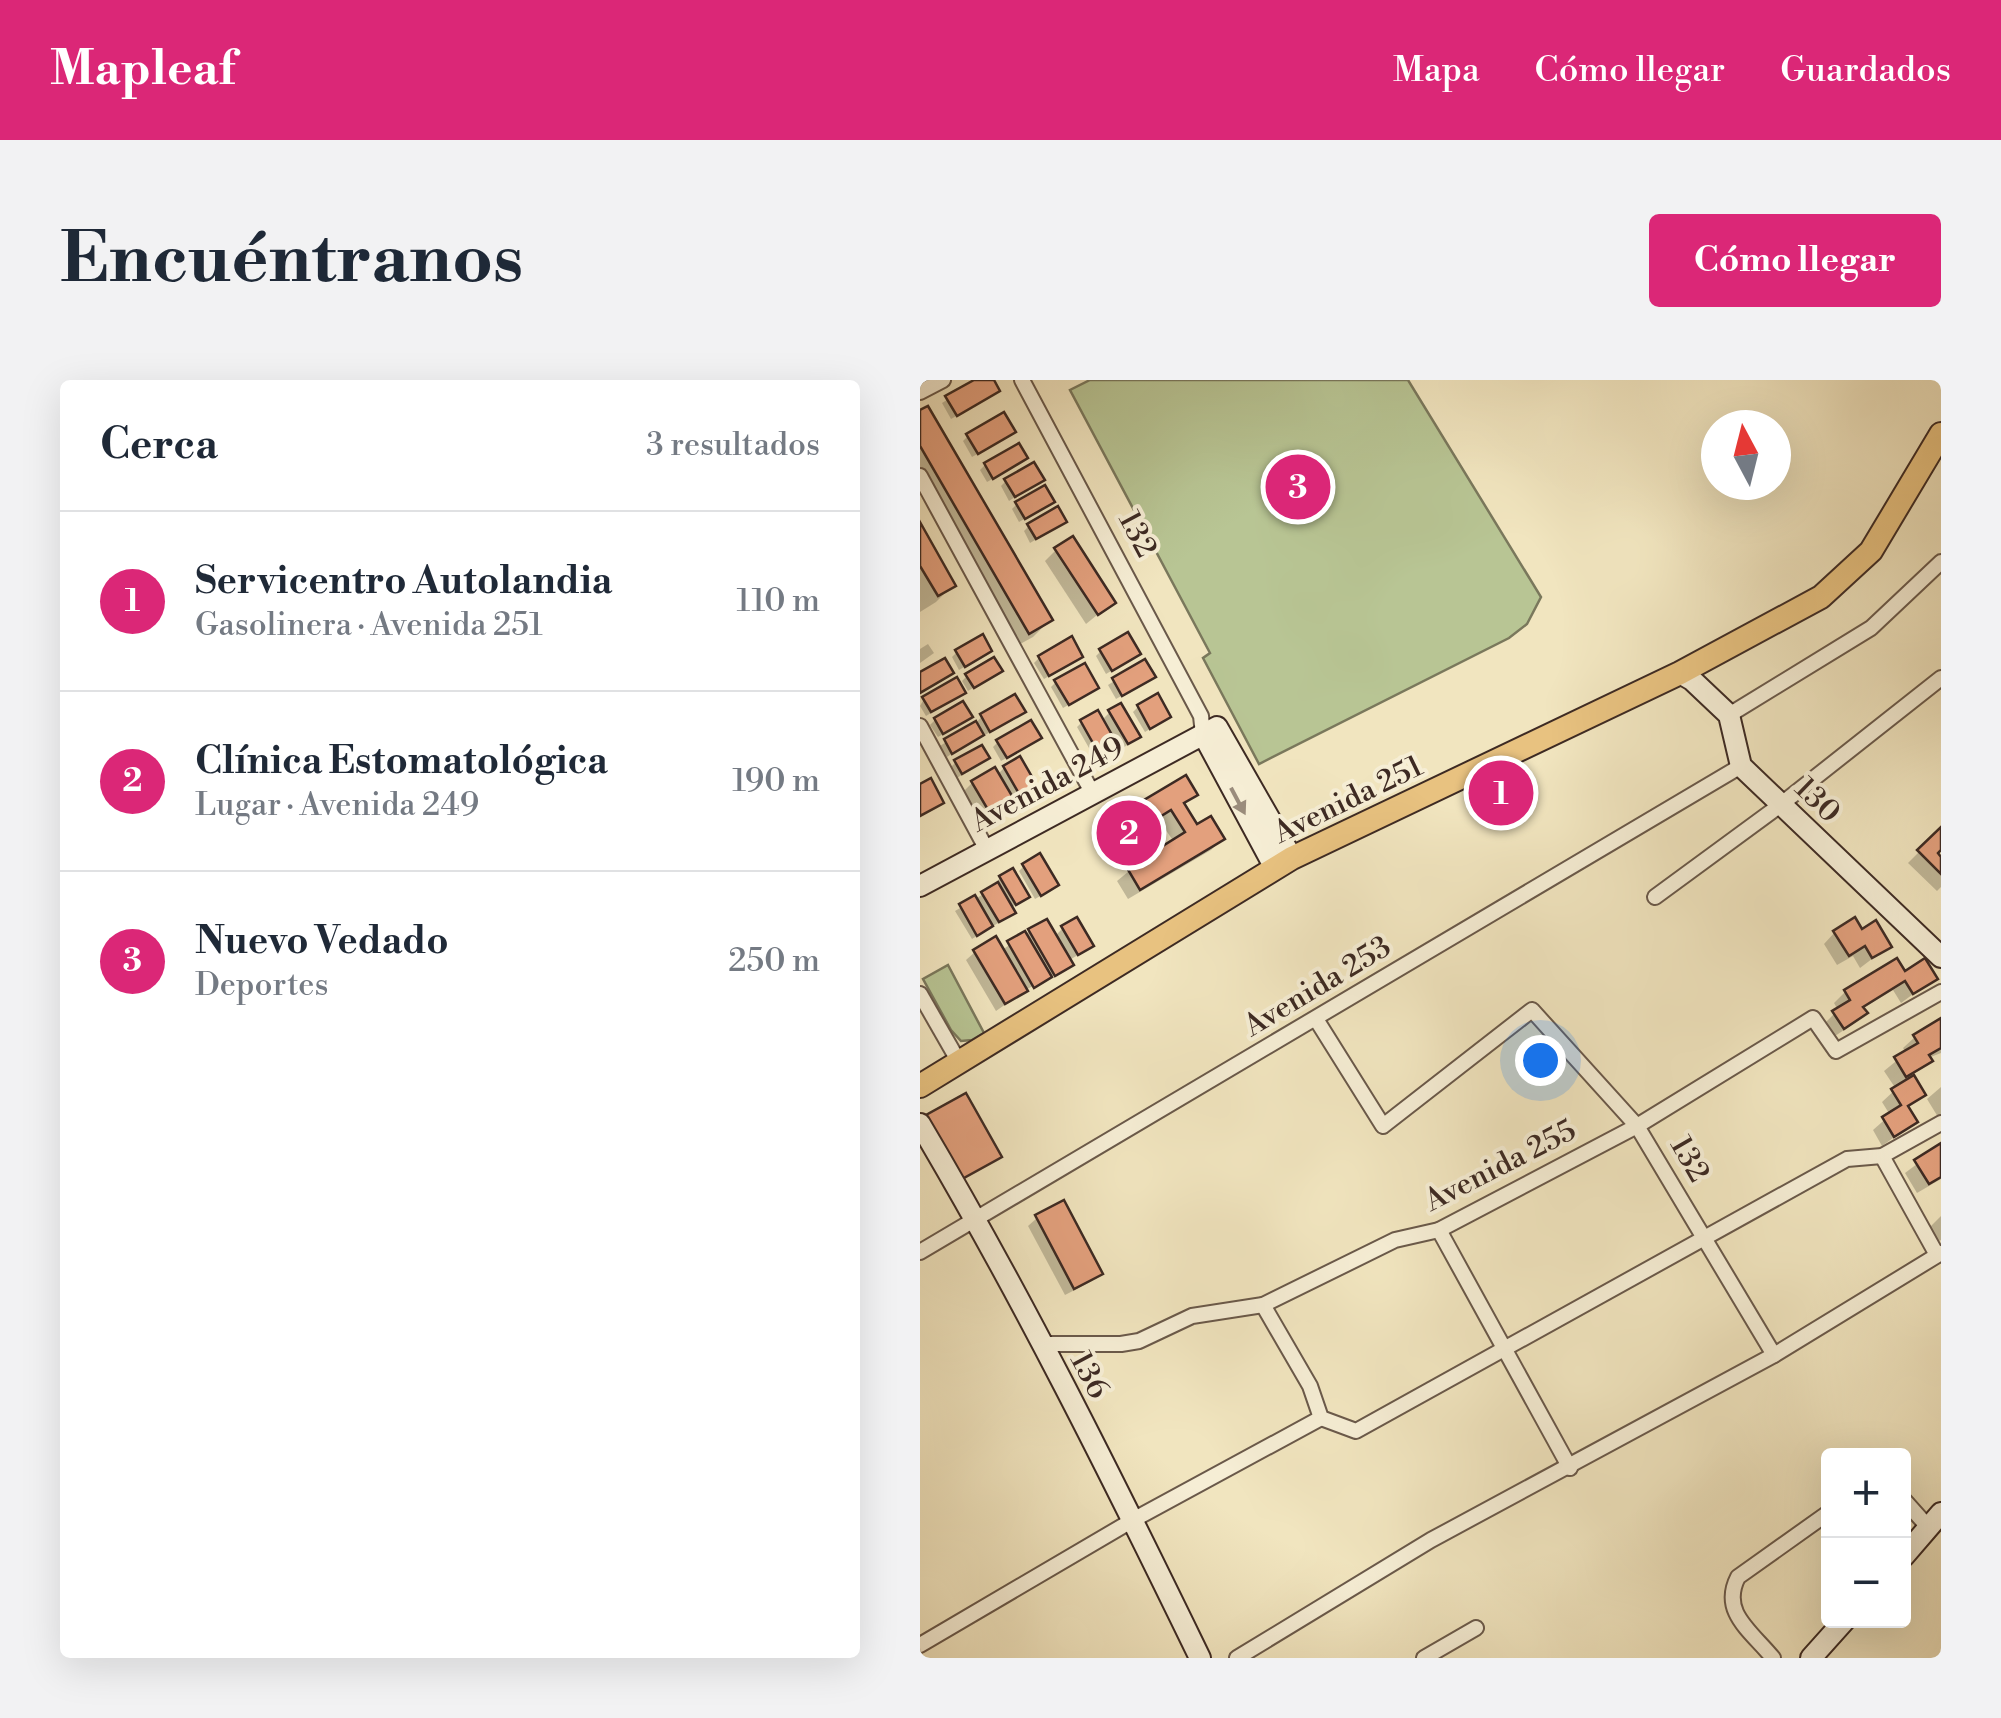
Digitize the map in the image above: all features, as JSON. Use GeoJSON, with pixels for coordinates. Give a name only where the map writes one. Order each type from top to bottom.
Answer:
{"type":"FeatureCollection","features":[{"type":"Feature","properties":{"kind":"main road","name":"Avenida 251"},"geometry":{"type":"LineString","coordinates":[[920,1086],[1283,863],[1680,673],[1821,597],[1871,552],[1941,434]]}},
{"type":"Feature","properties":{"kind":"street"},"geometry":{"type":"LineString","coordinates":[[920,392],[943,380]]}},
{"type":"Feature","properties":{"kind":"street","name":"132"},"geometry":{"type":"LineString","coordinates":[[1022,380],[1283,863]]}},
{"type":"Feature","properties":{"kind":"street"},"geometry":{"type":"LineString","coordinates":[[920,476],[1093,794]]}},
{"type":"Feature","properties":{"kind":"street"},"geometry":{"type":"LineString","coordinates":[[1729,715],[1871,628],[1941,562]]}},
{"type":"Feature","properties":{"kind":"street"},"geometry":{"type":"LineString","coordinates":[[1680,673],[1729,715],[1741,766]]}},
{"type":"Feature","properties":{"kind":"street"},"geometry":{"type":"LineString","coordinates":[[1655,897],[1779,806],[1941,678]]}},
{"type":"Feature","properties":{"kind":"street"},"geometry":{"type":"LineString","coordinates":[[920,726],[987,850]]}},
{"type":"Feature","properties":{"kind":"street","name":"Avenida 249"},"geometry":{"type":"LineString","coordinates":[[920,886],[1093,794],[1207,726]]}},
{"type":"Feature","properties":{"kind":"street","name":"130"},"geometry":{"type":"LineString","coordinates":[[1741,766],[1941,957]]}},
{"type":"Feature","properties":{"kind":"street","name":"Avenida 253"},"geometry":{"type":"LineString","coordinates":[[920,1252],[1741,766]]}},
{"type":"Feature","properties":{"kind":"street","name":"Avenida 255"},"geometry":{"type":"LineString","coordinates":[[1040,1344],[1121,1344],[1152,1335],[1192,1316],[1262,1306],[1394,1240],[1439,1230],[1636,1126],[1812,1018],[1836,1050],[1941,992]]}},
{"type":"Feature","properties":{"kind":"street"},"geometry":{"type":"LineString","coordinates":[[920,994],[959,1062]]}},
{"type":"Feature","properties":{"kind":"street","name":"132"},"geometry":{"type":"LineString","coordinates":[[1316,1018],[1383,1126],[1532,1010],[1636,1126],[1774,1355]]}},
{"type":"Feature","properties":{"kind":"street"},"geometry":{"type":"LineString","coordinates":[[1262,1306],[1310,1386],[1321,1418],[1356,1432],[1848,1158],[1882,1156],[1941,1123]]}},
{"type":"Feature","properties":{"kind":"street","name":"136"},"geometry":{"type":"LineString","coordinates":[[920,1124],[976,1218],[1200,1658]]}},
{"type":"Feature","properties":{"kind":"street"},"geometry":{"type":"LineString","coordinates":[[1237,1658],[1432,1540],[1774,1355],[1939,1254],[1882,1156]]}},
{"type":"Feature","properties":{"kind":"street"},"geometry":{"type":"LineString","coordinates":[[1439,1230],[1570,1468]]}},
{"type":"Feature","properties":{"kind":"street"},"geometry":{"type":"LineString","coordinates":[[920,1644],[1133,1520],[1321,1418]]}},
{"type":"Feature","properties":{"kind":"street"},"geometry":{"type":"LineString","coordinates":[[1911,1505],[1935,1520],[1911,1548]]}},
{"type":"Feature","properties":{"kind":"street"},"geometry":{"type":"LineString","coordinates":[[1772,1658],[1730,1606],[1730,1592],[1738,1577],[1821,1518]]}},
{"type":"Feature","properties":{"kind":"street"},"geometry":{"type":"LineString","coordinates":[[1424,1658],[1476,1628]]}},
{"type":"Feature","properties":{"kind":"street"},"geometry":{"type":"LineString","coordinates":[[1811,1658],[1837,1628]]}},
{"type":"Feature","properties":{"kind":"green space"},"geometry":{"type":"Polygon","coordinates":[[[1090,380],[1408,380],[1541,597],[1527,624],[1509,638],[1259,764],[1203,658],[1210,653],[1070,390],[1090,380]]]}},
{"type":"Feature","properties":{"kind":"green space"},"geometry":{"type":"Polygon","coordinates":[[[948,965],[984,1033],[972,1040],[961,1041],[951,1030],[923,979],[948,965]]]}},
{"type":"Feature","properties":{"kind":"building"},"geometry":{"type":"Polygon","coordinates":[[[974,380],[994,380],[1000,391],[957,416],[945,396],[974,380]]]}},
{"type":"Feature","properties":{"kind":"building"},"geometry":{"type":"Polygon","coordinates":[[[928,406],[1053,620],[1029,634],[920,446],[920,410],[928,406]]]}},
{"type":"Feature","properties":{"kind":"building"},"geometry":{"type":"Polygon","coordinates":[[[1004,412],[1016,432],[978,454],[966,434],[1004,412]]]}},
{"type":"Feature","properties":{"kind":"building"},"geometry":{"type":"Polygon","coordinates":[[[1019,443],[1028,458],[993,479],[984,463],[1019,443]]]}},
{"type":"Feature","properties":{"kind":"building"},"geometry":{"type":"Polygon","coordinates":[[[1034,462],[1045,480],[1015,497],[1004,479],[1034,462]]]}},
{"type":"Feature","properties":{"kind":"building"},"geometry":{"type":"Polygon","coordinates":[[[1045,485],[1055,502],[1025,519],[1015,502],[1045,485]]]}},
{"type":"Feature","properties":{"kind":"building"},"geometry":{"type":"Polygon","coordinates":[[[1058,506],[1067,522],[1036,539],[1027,524],[1058,506]]]}},
{"type":"Feature","properties":{"kind":"building"},"geometry":{"type":"Polygon","coordinates":[[[920,522],[956,586],[938,596],[920,566],[920,522]]]}},
{"type":"Feature","properties":{"kind":"building"},"geometry":{"type":"Polygon","coordinates":[[[1073,536],[1116,603],[1098,615],[1054,548],[1073,536]]]}},
{"type":"Feature","properties":{"kind":"building"},"geometry":{"type":"Polygon","coordinates":[[[1128,632],[1141,654],[1112,671],[1099,649],[1128,632]]]}},
{"type":"Feature","properties":{"kind":"building"},"geometry":{"type":"Polygon","coordinates":[[[983,634],[992,651],[965,667],[955,650],[983,634]]]}},
{"type":"Feature","properties":{"kind":"building"},"geometry":{"type":"Polygon","coordinates":[[[1072,636],[1083,657],[1049,676],[1038,656],[1072,636]]]}},
{"type":"Feature","properties":{"kind":"building"},"geometry":{"type":"Polygon","coordinates":[[[994,657],[1003,671],[974,688],[965,674],[994,657]]]}},
{"type":"Feature","properties":{"kind":"building"},"geometry":{"type":"Polygon","coordinates":[[[945,658],[954,673],[920,693],[920,672],[945,658]]]}},
{"type":"Feature","properties":{"kind":"building"},"geometry":{"type":"Polygon","coordinates":[[[1145,659],[1156,677],[1122,696],[1112,678],[1145,659]]]}},
{"type":"Feature","properties":{"kind":"building"},"geometry":{"type":"Polygon","coordinates":[[[1085,663],[1099,688],[1069,705],[1054,680],[1085,663]]]}},
{"type":"Feature","properties":{"kind":"building"},"geometry":{"type":"Polygon","coordinates":[[[957,677],[966,693],[931,712],[922,697],[957,677]]]}},
{"type":"Feature","properties":{"kind":"building"},"geometry":{"type":"Polygon","coordinates":[[[1158,693],[1171,717],[1150,729],[1137,705],[1158,693]]]}},
{"type":"Feature","properties":{"kind":"building"},"geometry":{"type":"Polygon","coordinates":[[[1015,694],[1026,712],[990,732],[980,714],[1015,694]]]}},
{"type":"Feature","properties":{"kind":"building"},"geometry":{"type":"Polygon","coordinates":[[[963,701],[973,717],[943,734],[934,718],[963,701]]]}},
{"type":"Feature","properties":{"kind":"building"},"geometry":{"type":"Polygon","coordinates":[[[1121,703],[1141,737],[1128,744],[1108,710],[1121,703]]]}},
{"type":"Feature","properties":{"kind":"building"},"geometry":{"type":"Polygon","coordinates":[[[1098,710],[1116,742],[1098,752],[1080,720],[1098,710]]]}},
{"type":"Feature","properties":{"kind":"building"},"geometry":{"type":"Polygon","coordinates":[[[1031,720],[1042,738],[1007,758],[996,740],[1031,720]]]}},
{"type":"Feature","properties":{"kind":"building"},"geometry":{"type":"Polygon","coordinates":[[[976,721],[984,735],[952,754],[944,739],[976,721]]]}},
{"type":"Feature","properties":{"kind":"building"},"geometry":{"type":"Polygon","coordinates":[[[982,745],[990,758],[962,774],[954,760],[982,745]]]}},
{"type":"Feature","properties":{"kind":"building"},"geometry":{"type":"Polygon","coordinates":[[[1020,756],[1042,794],[1025,804],[1003,766],[1020,756]]]}},
{"type":"Feature","properties":{"kind":"building"},"geometry":{"type":"Polygon","coordinates":[[[995,767],[1018,806],[994,820],[971,781],[995,767]]]}},
{"type":"Feature","properties":{"kind":"building"},"geometry":{"type":"Polygon","coordinates":[[[1186,775],[1198,795],[1184,803],[1197,824],[1211,816],[1225,839],[1140,890],[1127,868],[1145,857],[1131,834],[1114,844],[1102,825],[1186,775]],[[1171,810],[1147,825],[1161,847],[1185,832],[1171,810]]]}},
{"type":"Feature","properties":{"kind":"building"},"geometry":{"type":"Polygon","coordinates":[[[931,778],[944,803],[920,816],[920,784],[931,778]]]}},
{"type":"Feature","properties":{"kind":"building"},"geometry":{"type":"Polygon","coordinates":[[[1941,827],[1938,853],[1941,874],[1917,850],[1941,827]]]}},
{"type":"Feature","properties":{"kind":"building"},"geometry":{"type":"Polygon","coordinates":[[[1040,853],[1059,885],[1041,896],[1022,864],[1040,853]]]}},
{"type":"Feature","properties":{"kind":"building"},"geometry":{"type":"Polygon","coordinates":[[[1013,868],[1030,897],[1016,905],[999,876],[1013,868]]]}},
{"type":"Feature","properties":{"kind":"building"},"geometry":{"type":"Polygon","coordinates":[[[998,882],[1016,913],[999,922],[981,892],[998,882]]]}},
{"type":"Feature","properties":{"kind":"building"},"geometry":{"type":"Polygon","coordinates":[[[975,895],[993,926],[977,936],[959,904],[975,895]]]}},
{"type":"Feature","properties":{"kind":"building"},"geometry":{"type":"Polygon","coordinates":[[[1077,917],[1094,946],[1078,955],[1061,926],[1077,917]]]}},
{"type":"Feature","properties":{"kind":"building"},"geometry":{"type":"Polygon","coordinates":[[[1855,917],[1862,929],[1876,920],[1892,947],[1872,958],[1865,946],[1849,956],[1833,931],[1855,917]]]}},
{"type":"Feature","properties":{"kind":"building"},"geometry":{"type":"Polygon","coordinates":[[[1047,919],[1074,965],[1055,976],[1028,929],[1047,919]]]}},
{"type":"Feature","properties":{"kind":"building"},"geometry":{"type":"Polygon","coordinates":[[[1025,931],[1052,977],[1034,988],[1007,941],[1025,931]]]}},
{"type":"Feature","properties":{"kind":"building"},"geometry":{"type":"Polygon","coordinates":[[[996,936],[1028,991],[1005,1004],[973,950],[996,936]]]}},
{"type":"Feature","properties":{"kind":"building"},"geometry":{"type":"Polygon","coordinates":[[[1897,958],[1905,971],[1925,958],[1938,979],[1913,994],[1905,981],[1863,1007],[1868,1013],[1844,1029],[1832,1011],[1850,1000],[1844,990],[1897,958]]]}},
{"type":"Feature","properties":{"kind":"building"},"geometry":{"type":"Polygon","coordinates":[[[1941,1018],[1941,1048],[1929,1055],[1933,1061],[1906,1077],[1894,1057],[1918,1043],[1913,1035],[1941,1018]]]}},
{"type":"Feature","properties":{"kind":"building"},"geometry":{"type":"Polygon","coordinates":[[[1914,1075],[1926,1095],[1908,1106],[1918,1122],[1894,1137],[1882,1117],[1901,1105],[1891,1089],[1914,1075]]]}},
{"type":"Feature","properties":{"kind":"building"},"geometry":{"type":"Polygon","coordinates":[[[966,1093],[1002,1157],[962,1179],[926,1115],[966,1093]]]}},
{"type":"Feature","properties":{"kind":"building"},"geometry":{"type":"Polygon","coordinates":[[[1941,1143],[1941,1177],[1929,1184],[1914,1160],[1941,1143]]]}},
{"type":"Feature","properties":{"kind":"building"},"geometry":{"type":"Polygon","coordinates":[[[1064,1200],[1103,1274],[1074,1289],[1035,1215],[1064,1200]]]}},
{"type":"Feature","properties":{"kind":"place","name":"Nuevo Vedado"},"geometry":{"type":"Point","coordinates":[1298,487]}},
{"type":"Feature","properties":{"kind":"place","name":"Servicentro Autolandia"},"geometry":{"type":"Point","coordinates":[1501,793]}},
{"type":"Feature","properties":{"kind":"place","name":"Clínica Estomatológica"},"geometry":{"type":"Point","coordinates":[1129,833]}}]}
